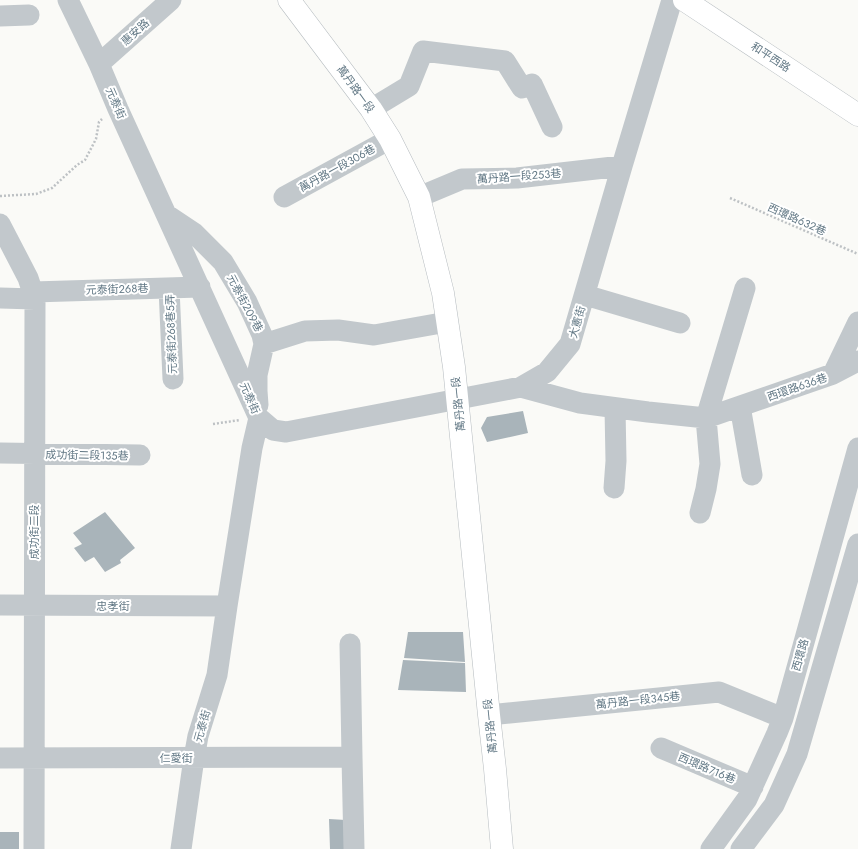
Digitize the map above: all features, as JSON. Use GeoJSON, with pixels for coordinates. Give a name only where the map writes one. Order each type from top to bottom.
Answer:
{"type":"FeatureCollection","features":[{"type":"Feature","properties":{"kind":"main road","name":"萬丹路一段"},"geometry":{"type":"LineString","coordinates":[[289,0],[371,109],[390,138],[419,197],[443,292],[454,368],[502,849]]}},
{"type":"Feature","properties":{"kind":"main road","name":"和平西路"},"geometry":{"type":"LineString","coordinates":[[684,0],[858,114]]}},
{"type":"Feature","properties":{"kind":"street","name":"元泰街"},"geometry":{"type":"LineString","coordinates":[[68,0],[99,64],[118,109],[259,418],[252,448],[217,675],[198,736],[181,849]]}},
{"type":"Feature","properties":{"kind":"street","name":"惠安路"},"geometry":{"type":"LineString","coordinates":[[99,64],[171,0]]}},
{"type":"Feature","properties":{"kind":"street","name":"大憲街"},"geometry":{"type":"LineString","coordinates":[[259,418],[273,430],[286,432],[457,398],[521,387],[547,372],[570,344],[672,0]]}},
{"type":"Feature","properties":{"kind":"street"},"geometry":{"type":"LineString","coordinates":[[0,16],[29,15]]}},
{"type":"Feature","properties":{"kind":"street"},"geometry":{"type":"LineString","coordinates":[[371,109],[409,86],[423,51],[505,61],[522,88],[532,84],[552,127]]}},
{"type":"Feature","properties":{"kind":"street","name":"萬丹路一段306巷"},"geometry":{"type":"LineString","coordinates":[[284,197],[390,138]]}},
{"type":"Feature","properties":{"kind":"street","name":"萬丹路一段253巷"},"geometry":{"type":"LineString","coordinates":[[419,197],[462,179],[517,178],[622,166]]}},
{"type":"Feature","properties":{"kind":"street","name":"元泰街209巷"},"geometry":{"type":"LineString","coordinates":[[167,215],[194,233],[223,262],[247,302],[262,335],[264,344],[257,375],[256,391],[259,418]]}},
{"type":"Feature","properties":{"kind":"street","name":"成功街二段"},"geometry":{"type":"LineString","coordinates":[[0,224],[28,278],[34,295],[34,849]]}},
{"type":"Feature","properties":{"kind":"street","name":"元泰街268巷"},"geometry":{"type":"LineString","coordinates":[[0,298],[200,287]]}},
{"type":"Feature","properties":{"kind":"street","name":"元泰街268巷5弄"},"geometry":{"type":"LineString","coordinates":[[169,288],[173,380]]}},
{"type":"Feature","properties":{"kind":"street"},"geometry":{"type":"LineString","coordinates":[[700,513],[710,464],[706,418],[745,288]]}},
{"type":"Feature","properties":{"kind":"street"},"geometry":{"type":"LineString","coordinates":[[584,295],[680,323]]}},
{"type":"Feature","properties":{"kind":"street"},"geometry":{"type":"LineString","coordinates":[[264,344],[305,331],[338,330],[374,335],[447,322]]}},
{"type":"Feature","properties":{"kind":"street","name":"西環路636巷"},"geometry":{"type":"LineString","coordinates":[[521,387],[580,403],[706,418],[833,374],[858,322]]}},
{"type":"Feature","properties":{"kind":"street"},"geometry":{"type":"LineString","coordinates":[[833,374],[858,361]]}},
{"type":"Feature","properties":{"kind":"street"},"geometry":{"type":"LineString","coordinates":[[740,406],[752,475]]}},
{"type":"Feature","properties":{"kind":"street"},"geometry":{"type":"LineString","coordinates":[[614,488],[616,460],[615,408]]}},
{"type":"Feature","properties":{"kind":"street","name":"西環路"},"geometry":{"type":"LineString","coordinates":[[711,849],[747,799],[783,718],[858,448]]}},
{"type":"Feature","properties":{"kind":"street","name":"成功街二段135巷"},"geometry":{"type":"LineString","coordinates":[[0,453],[140,455]]}},
{"type":"Feature","properties":{"kind":"street"},"geometry":{"type":"LineString","coordinates":[[741,849],[774,805],[797,754],[858,544]]}},
{"type":"Feature","properties":{"kind":"street","name":"忠孝街"},"geometry":{"type":"LineString","coordinates":[[0,606],[227,606]]}},
{"type":"Feature","properties":{"kind":"street"},"geometry":{"type":"LineString","coordinates":[[350,644],[354,849]]}},
{"type":"Feature","properties":{"kind":"street","name":"萬丹路一段345巷"},"geometry":{"type":"LineString","coordinates":[[489,715],[719,692],[783,718]]}},
{"type":"Feature","properties":{"kind":"street","name":"西環路716巷"},"geometry":{"type":"LineString","coordinates":[[661,748],[753,787]]}},
{"type":"Feature","properties":{"kind":"street","name":"仁愛街"},"geometry":{"type":"LineString","coordinates":[[0,758],[352,757]]}},
{"type":"Feature","properties":{"kind":"path"},"geometry":{"type":"LineString","coordinates":[[0,196],[36,194],[52,188],[84,160],[96,139],[99,122],[106,114],[118,109]]}},
{"type":"Feature","properties":{"kind":"path","name":"西環路632巷"},"geometry":{"type":"LineString","coordinates":[[730,198],[858,254]]}},
{"type":"Feature","properties":{"kind":"path"},"geometry":{"type":"LineString","coordinates":[[213,424],[259,418]]}},
{"type":"Feature","properties":{"kind":"building"},"geometry":{"type":"Polygon","coordinates":[[[523,411],[528,433],[487,442],[481,428],[487,417],[523,411]]]}},
{"type":"Feature","properties":{"kind":"building"},"geometry":{"type":"Polygon","coordinates":[[[105,512],[135,548],[120,560],[121,563],[105,572],[94,557],[85,562],[74,548],[82,544],[73,533],[105,512]]]}},
{"type":"Feature","properties":{"kind":"building"},"geometry":{"type":"Polygon","coordinates":[[[408,632],[463,632],[465,662],[404,658],[408,632]]]}},
{"type":"Feature","properties":{"kind":"building"},"geometry":{"type":"Polygon","coordinates":[[[403,660],[465,663],[466,692],[398,690],[403,660]]]}},
{"type":"Feature","properties":{"kind":"building"},"geometry":{"type":"Polygon","coordinates":[[[329,819],[346,820],[347,849],[330,849],[329,819]]]}},
{"type":"Feature","properties":{"kind":"building"},"geometry":{"type":"Polygon","coordinates":[[[0,832],[19,832],[19,849],[0,849],[0,832]]]}}]}
